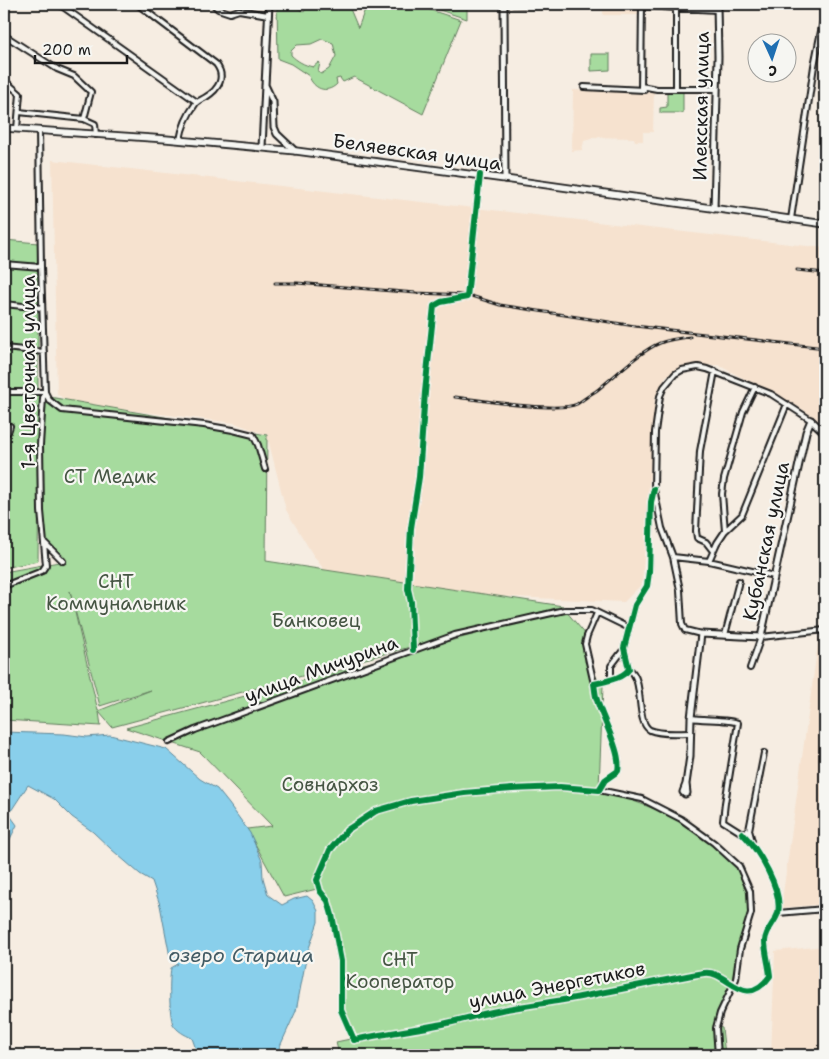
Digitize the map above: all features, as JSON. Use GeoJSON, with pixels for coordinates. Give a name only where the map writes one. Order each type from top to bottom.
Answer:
{"type":"FeatureCollection","features":[{"type":"Feature","properties":{"kind":"main road","name":"Беляевская улица"},"geometry":{"type":"LineString","coordinates":[[4,128],[262,147],[480,175],[825,224]]}},
{"type":"Feature","properties":{"kind":"street"},"geometry":{"type":"LineString","coordinates":[[59,4],[196,102]]}},
{"type":"Feature","properties":{"kind":"street"},"geometry":{"type":"LineString","coordinates":[[138,4],[216,64],[222,76],[213,92],[196,102],[182,127],[180,140]]}},
{"type":"Feature","properties":{"kind":"street"},"geometry":{"type":"LineString","coordinates":[[214,4],[218,8],[230,13],[239,10],[268,15]]}},
{"type":"Feature","properties":{"kind":"street"},"geometry":{"type":"LineString","coordinates":[[262,147],[269,4]]}},
{"type":"Feature","properties":{"kind":"street"},"geometry":{"type":"LineString","coordinates":[[504,4],[505,179]]}},
{"type":"Feature","properties":{"kind":"street"},"geometry":{"type":"LineString","coordinates":[[514,4],[592,5]]}},
{"type":"Feature","properties":{"kind":"street"},"geometry":{"type":"LineString","coordinates":[[641,88],[642,5],[717,7]]}},
{"type":"Feature","properties":{"kind":"street"},"geometry":{"type":"LineString","coordinates":[[676,6],[676,89]]}},
{"type":"Feature","properties":{"kind":"street","name":"Илекская улица"},"geometry":{"type":"LineString","coordinates":[[714,209],[717,7]]}},
{"type":"Feature","properties":{"kind":"street"},"geometry":{"type":"LineString","coordinates":[[791,219],[824,16]]}},
{"type":"Feature","properties":{"kind":"street"},"geometry":{"type":"LineString","coordinates":[[820,34],[825,34]]}},
{"type":"Feature","properties":{"kind":"street"},"geometry":{"type":"LineString","coordinates":[[4,35],[57,69],[74,76],[92,92],[84,119]]}},
{"type":"Feature","properties":{"kind":"street"},"geometry":{"type":"LineString","coordinates":[[4,80],[20,94],[17,129]]}},
{"type":"Feature","properties":{"kind":"street"},"geometry":{"type":"LineString","coordinates":[[264,84],[273,102],[274,127],[277,134],[296,151]]}},
{"type":"Feature","properties":{"kind":"street"},"geometry":{"type":"LineString","coordinates":[[584,87],[717,89]]}},
{"type":"Feature","properties":{"kind":"street"},"geometry":{"type":"LineString","coordinates":[[19,112],[84,119],[95,124],[96,135]]}},
{"type":"Feature","properties":{"kind":"street","name":"1-я Цветочная улица"},"geometry":{"type":"LineString","coordinates":[[4,586],[42,571],[46,565],[40,445],[45,392],[41,267],[40,130]]}},
{"type":"Feature","properties":{"kind":"street"},"geometry":{"type":"LineString","coordinates":[[413,650],[411,602],[408,589],[411,528],[419,477],[434,306],[441,302],[467,297],[480,175]]}},
{"type":"Feature","properties":{"kind":"street"},"geometry":{"type":"LineString","coordinates":[[4,264],[41,267]]}},
{"type":"Feature","properties":{"kind":"street"},"geometry":{"type":"LineString","coordinates":[[4,304],[42,308]]}},
{"type":"Feature","properties":{"kind":"street"},"geometry":{"type":"LineString","coordinates":[[4,348],[44,352]]}},
{"type":"Feature","properties":{"kind":"street"},"geometry":{"type":"LineString","coordinates":[[825,432],[787,404],[755,387],[715,371],[698,367],[682,370],[670,379],[660,396],[655,432],[654,490],[662,528],[673,556],[680,590],[682,624],[685,630],[701,634],[761,637],[825,630]]}},
{"type":"Feature","properties":{"kind":"street"},"geometry":{"type":"LineString","coordinates":[[713,551],[706,542],[697,538],[696,531],[700,451],[715,371]]}},
{"type":"Feature","properties":{"kind":"street"},"geometry":{"type":"LineString","coordinates":[[725,531],[722,494],[724,479],[743,412],[755,387]]}},
{"type":"Feature","properties":{"kind":"street"},"geometry":{"type":"LineString","coordinates":[[4,392],[45,392],[49,400],[62,410],[204,425],[253,435],[265,469]]}},
{"type":"Feature","properties":{"kind":"street"},"geometry":{"type":"LineString","coordinates":[[709,561],[725,531],[742,515],[787,404]]}},
{"type":"Feature","properties":{"kind":"street","name":"Кубанская улица"},"geometry":{"type":"LineString","coordinates":[[750,668],[761,637],[810,420]]}},
{"type":"Feature","properties":{"kind":"street"},"geometry":{"type":"LineString","coordinates":[[4,434],[8,432],[10,426]]}},
{"type":"Feature","properties":{"kind":"street"},"geometry":{"type":"LineString","coordinates":[[611,680],[612,666],[624,648],[635,604],[647,586],[651,502],[654,490]]}},
{"type":"Feature","properties":{"kind":"street"},"geometry":{"type":"LineString","coordinates":[[44,542],[62,561]]}},
{"type":"Feature","properties":{"kind":"street"},"geometry":{"type":"LineString","coordinates":[[673,556],[709,561],[774,576]]}},
{"type":"Feature","properties":{"kind":"street"},"geometry":{"type":"LineString","coordinates":[[725,635],[739,581]]}},
{"type":"Feature","properties":{"kind":"street","name":"улица Мичурина"},"geometry":{"type":"LineString","coordinates":[[169,742],[195,730],[455,635],[565,610],[592,610],[629,628]]}},
{"type":"Feature","properties":{"kind":"street"},"geometry":{"type":"LineString","coordinates":[[597,613],[585,644],[597,700],[616,752],[619,766],[618,771],[605,780],[599,790],[642,799],[681,818],[714,843],[739,866],[750,891],[751,913],[740,949],[736,979],[720,1013],[716,1028],[718,1055]]}},
{"type":"Feature","properties":{"kind":"street"},"geometry":{"type":"LineString","coordinates":[[686,784],[690,756],[689,733],[701,634]]}},
{"type":"Feature","properties":{"kind":"street"},"geometry":{"type":"LineString","coordinates":[[624,648],[629,669],[633,671],[636,678],[643,720],[646,727],[650,730],[667,733],[689,733]]}},
{"type":"Feature","properties":{"kind":"street"},"geometry":{"type":"LineString","coordinates":[[594,684],[611,680],[629,669]]}},
{"type":"Feature","properties":{"kind":"street"},"geometry":{"type":"LineString","coordinates":[[691,718],[738,723],[724,820],[752,843],[766,867],[777,893],[778,914],[768,928],[765,940],[770,976],[764,983],[755,988],[740,990],[733,985]]}},
{"type":"Feature","properties":{"kind":"street"},"geometry":{"type":"LineString","coordinates":[[752,843],[749,830],[764,753]]}},
{"type":"Feature","properties":{"kind":"street","name":"улица Энергетиков"},"geometry":{"type":"LineString","coordinates":[[599,790],[560,787],[512,789],[464,793],[411,801],[376,811],[347,830],[330,850],[317,880],[320,891],[328,901],[332,915],[340,961],[342,1010],[354,1040],[387,1032],[449,1023],[493,1012],[709,972],[733,985]]}},
{"type":"Feature","properties":{"kind":"street"},"geometry":{"type":"LineString","coordinates":[[742,833],[749,830]]}},
{"type":"Feature","properties":{"kind":"street"},"geometry":{"type":"LineString","coordinates":[[778,914],[825,909]]}},
{"type":"Feature","properties":{"kind":"shaded area"},"geometry":{"type":"Polygon","coordinates":[[[598,4],[637,4],[638,15],[603,15],[603,10],[598,10],[598,4]]]}},
{"type":"Feature","properties":{"kind":"shaded area"},"geometry":{"type":"Polygon","coordinates":[[[573,90],[643,93],[654,91],[653,132],[643,132],[643,141],[635,141],[634,138],[592,137],[584,141],[582,150],[572,151],[573,90]]]}},
{"type":"Feature","properties":{"kind":"shaded area"},"geometry":{"type":"Polygon","coordinates":[[[52,160],[825,248],[825,426],[802,409],[718,365],[683,367],[666,376],[655,397],[642,584],[624,602],[339,589],[313,555],[286,510],[267,435],[235,423],[70,403],[57,394],[52,160]]]}},
{"type":"Feature","properties":{"kind":"shaded area"},"geometry":{"type":"Polygon","coordinates":[[[819,636],[825,636],[825,904],[781,908],[819,636]]]}},
{"type":"Feature","properties":{"kind":"shaded area"},"geometry":{"type":"Polygon","coordinates":[[[825,946],[825,1055],[771,1055],[775,951],[825,946]]]}},
{"type":"Feature","properties":{"kind":"green space"},"geometry":{"type":"Polygon","coordinates":[[[277,4],[293,4],[304,12],[313,4],[348,4],[358,28],[367,4],[412,4],[461,20],[423,114],[354,77],[343,82],[340,78],[336,79],[337,84],[333,87],[320,89],[309,76],[291,64],[278,59],[277,4]],[[322,39],[311,44],[297,45],[291,51],[291,55],[313,67],[319,62],[318,72],[321,74],[329,69],[336,56],[333,43],[322,39]]]}},
{"type":"Feature","properties":{"kind":"green space"},"geometry":{"type":"Polygon","coordinates":[[[421,4],[467,4],[467,19],[421,4]]]}},
{"type":"Feature","properties":{"kind":"green space"},"geometry":{"type":"Polygon","coordinates":[[[591,54],[610,54],[610,70],[591,71],[591,54]]]}},
{"type":"Feature","properties":{"kind":"green space"},"geometry":{"type":"Polygon","coordinates":[[[667,92],[683,92],[683,113],[660,113],[660,108],[667,107],[667,92]]]}},
{"type":"Feature","properties":{"kind":"green space"},"geometry":{"type":"Polygon","coordinates":[[[4,240],[38,243],[38,395],[267,435],[266,561],[563,606],[112,727],[99,712],[101,726],[4,720],[4,572],[59,562],[43,541],[41,436],[39,436],[38,561],[4,568],[4,240]],[[70,591],[98,711],[151,690],[100,706],[70,591]]]}},
{"type":"Feature","properties":{"kind":"green space"},"geometry":{"type":"Polygon","coordinates":[[[565,610],[587,636],[585,662],[603,686],[599,788],[681,819],[735,862],[751,905],[731,984],[713,1026],[722,1028],[725,1055],[339,1055],[336,1042],[355,1038],[341,1010],[342,980],[330,901],[321,888],[284,897],[247,829],[272,826],[200,752],[126,728],[565,610]]]}},
{"type":"Feature","properties":{"kind":"water","name":"озеро Старица"},"geometry":{"type":"Polygon","coordinates":[[[4,732],[64,734],[87,737],[110,735],[166,749],[200,779],[217,789],[250,833],[262,861],[263,878],[268,895],[282,905],[294,899],[307,896],[313,901],[318,911],[318,922],[307,954],[296,1011],[276,1055],[198,1055],[192,1038],[177,1029],[173,1024],[170,973],[171,968],[178,964],[170,957],[160,905],[152,881],[140,874],[93,832],[72,817],[54,799],[28,785],[9,814],[17,825],[6,847],[4,847],[4,732]]]}},
{"type":"Feature","properties":{"kind":"railway"},"geometry":{"type":"LineString","coordinates":[[797,270],[825,273]]}},
{"type":"Feature","properties":{"kind":"railway"},"geometry":{"type":"LineString","coordinates":[[275,283],[468,295],[500,305],[635,326],[825,348]]}},
{"type":"Feature","properties":{"kind":"railway"},"geometry":{"type":"LineString","coordinates":[[455,397],[536,407],[577,404],[652,347],[660,343],[690,337]]}},
{"type":"Feature","properties":{"kind":"cycle path"},"geometry":{"type":"LineString","coordinates":[[413,650],[411,602],[408,589],[411,528],[419,477],[434,306],[441,302],[467,297],[480,175]]}},
{"type":"Feature","properties":{"kind":"cycle path"},"geometry":{"type":"LineString","coordinates":[[654,489],[651,502],[647,586],[635,605],[624,648],[629,669],[609,681],[594,684],[596,698],[617,755],[618,771],[605,780],[599,790],[560,787],[512,789],[464,793],[411,801],[376,811],[347,830],[330,850],[317,880],[320,891],[328,901],[332,915],[341,961],[341,1010],[354,1040],[501,1010],[581,997],[704,973],[712,973],[744,990],[752,990],[761,986],[770,976],[765,941],[767,933],[778,913],[779,904],[768,870],[742,833]]}},
{"type":"Feature","properties":{"kind":"park label","name":"СТ Медик"},"geometry":{"type":"Point","coordinates":[110,476]}},
{"type":"Feature","properties":{"kind":"park label","name":"СНТ Коммунальник"},"geometry":{"type":"Point","coordinates":[116,592]}},
{"type":"Feature","properties":{"kind":"park label","name":"Банковец"},"geometry":{"type":"Point","coordinates":[316,620]}},
{"type":"Feature","properties":{"kind":"park label","name":"Совнархоз"},"geometry":{"type":"Point","coordinates":[330,784]}},
{"type":"Feature","properties":{"kind":"park label","name":"СНТ Кооператор"},"geometry":{"type":"Point","coordinates":[400,970]}}]}
